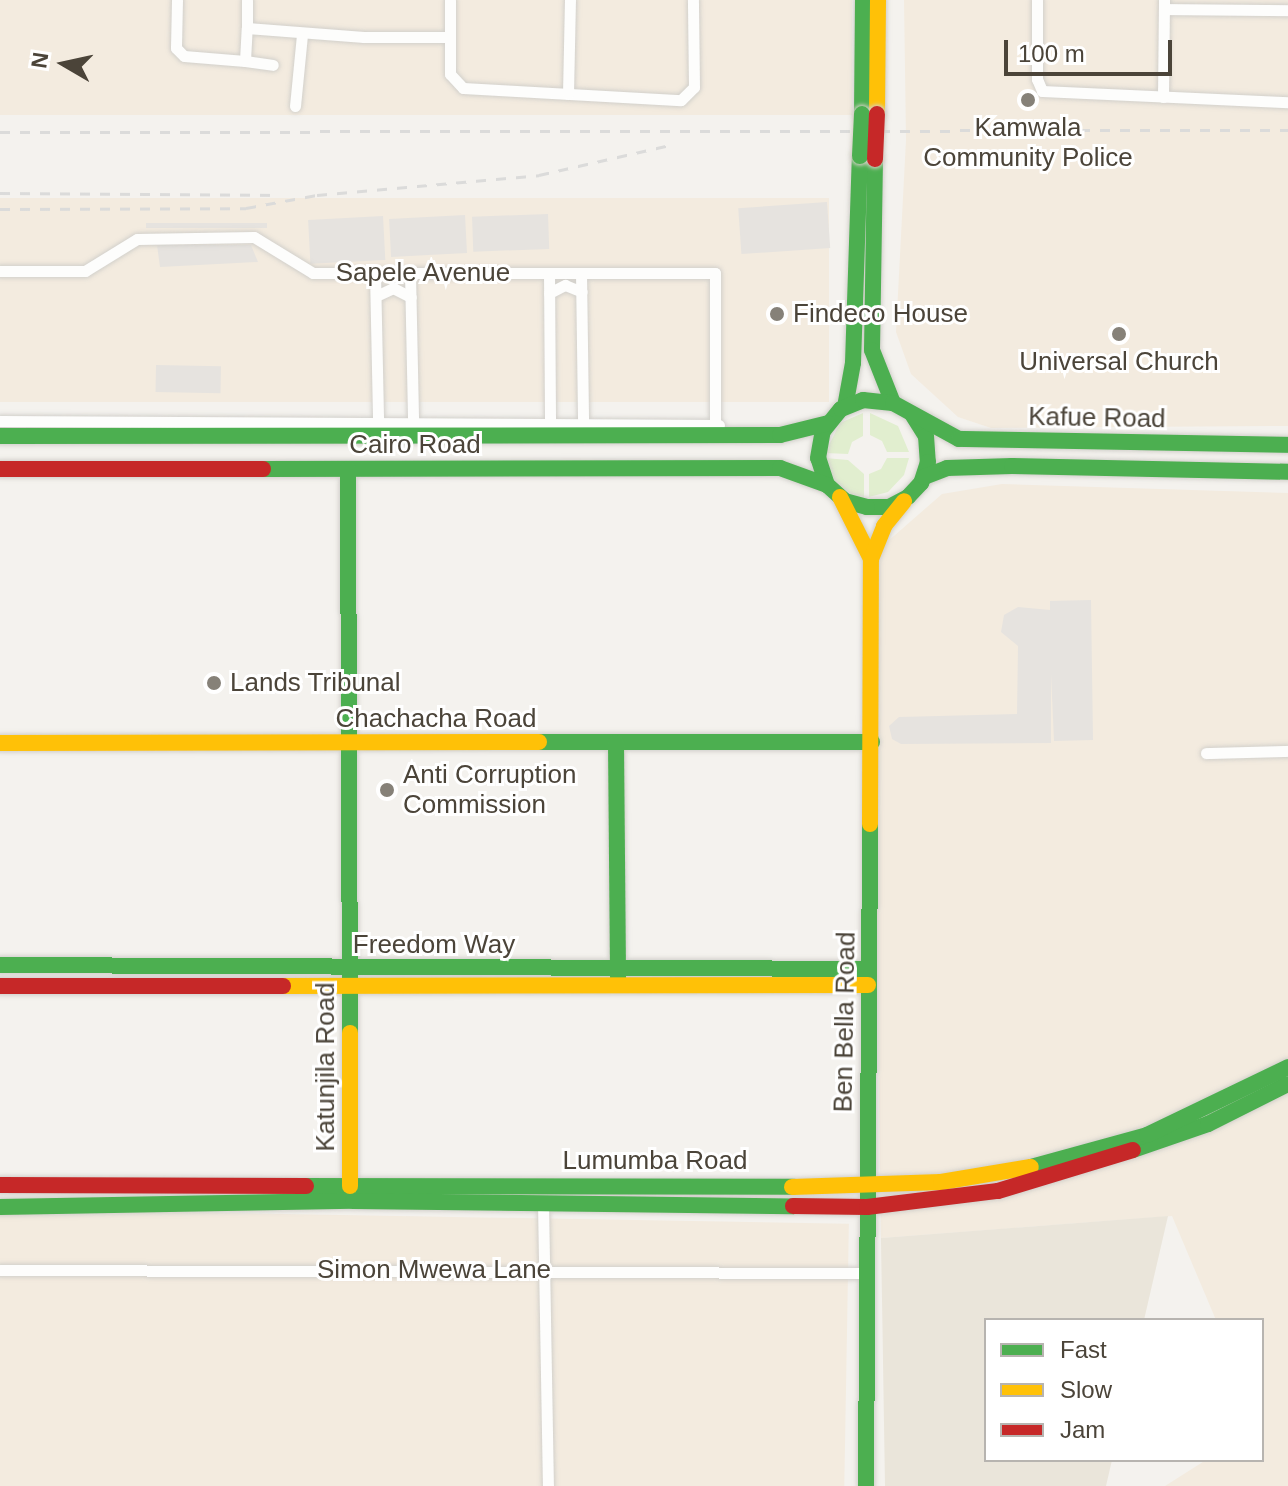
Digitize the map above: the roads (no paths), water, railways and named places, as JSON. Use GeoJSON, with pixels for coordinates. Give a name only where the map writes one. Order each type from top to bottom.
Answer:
{"type":"FeatureCollection","features":[{"type":"Feature","properties":{"kind":"main road"},"geometry":{"type":"LineString","coordinates":[[863,0],[869,114]]}},
{"type":"Feature","properties":{"kind":"main road"},"geometry":{"type":"LineString","coordinates":[[878,0],[868,158],[872,350],[893,403]]}},
{"type":"Feature","properties":{"kind":"main road"},"geometry":{"type":"LineString","coordinates":[[845,407],[853,363],[868,158]]}},
{"type":"Feature","properties":{"kind":"main road"},"geometry":{"type":"LineString","coordinates":[[863,400],[893,403],[912,414],[928,444],[924,477],[908,497],[874,508],[833,491],[818,458],[828,423],[845,407],[863,400]]}},
{"type":"Feature","properties":{"kind":"main road","name":"Kafue Road"},"geometry":{"type":"LineString","coordinates":[[912,414],[946,436],[986,441],[1288,445]]}},
{"type":"Feature","properties":{"kind":"main road","name":"Cairo Road"},"geometry":{"type":"LineString","coordinates":[[0,436],[193,436],[232,429],[636,429],[780,435],[828,423]]}},
{"type":"Feature","properties":{"kind":"main road"},"geometry":{"type":"LineString","coordinates":[[556,429],[570,451],[561,468]]}},
{"type":"Feature","properties":{"kind":"main road"},"geometry":{"type":"LineString","coordinates":[[587,429],[583,451],[592,468]]}},
{"type":"Feature","properties":{"kind":"main road"},"geometry":{"type":"LineString","coordinates":[[163,436],[172,452],[163,469]]}},
{"type":"Feature","properties":{"kind":"main road"},"geometry":{"type":"LineString","coordinates":[[193,436],[185,452],[193,469]]}},
{"type":"Feature","properties":{"kind":"main road","name":"Kafue Road"},"geometry":{"type":"LineString","coordinates":[[924,477],[947,468],[1012,466],[1288,472]]}},
{"type":"Feature","properties":{"kind":"main road","name":"Cairo Road"},"geometry":{"type":"LineString","coordinates":[[0,469],[780,468],[833,491]]}},
{"type":"Feature","properties":{"kind":"main road","name":"Katunjila Road"},"geometry":{"type":"LineString","coordinates":[[348,469],[350,1186]]}},
{"type":"Feature","properties":{"kind":"main road","name":"Ben Bella Road"},"geometry":{"type":"LineString","coordinates":[[833,491],[871,559]]}},
{"type":"Feature","properties":{"kind":"main road","name":"Ben Bella Road"},"geometry":{"type":"LineString","coordinates":[[866,1486],[871,559],[884,526],[908,497]]}},
{"type":"Feature","properties":{"kind":"main road","name":"Chachacha Road"},"geometry":{"type":"LineString","coordinates":[[0,743],[872,742]]}},
{"type":"Feature","properties":{"kind":"main road"},"geometry":{"type":"LineString","coordinates":[[616,743],[618,979]]}},
{"type":"Feature","properties":{"kind":"main road","name":"Freedom Way"},"geometry":{"type":"LineString","coordinates":[[0,965],[510,969],[618,979]]}},
{"type":"Feature","properties":{"kind":"main road"},"geometry":{"type":"LineString","coordinates":[[510,969],[510,988]]}},
{"type":"Feature","properties":{"kind":"main road","name":"Freedom Way"},"geometry":{"type":"LineString","coordinates":[[0,986],[510,988],[618,979],[868,977]]}},
{"type":"Feature","properties":{"kind":"main road","name":"Lumumba Road"},"geometry":{"type":"LineString","coordinates":[[0,1185],[867,1187],[981,1176],[1086,1155],[1198,1113],[1288,1067]]}},
{"type":"Feature","properties":{"kind":"main road","name":"Lumumba Road"},"geometry":{"type":"LineString","coordinates":[[0,1207],[543,1203],[867,1207],[998,1191],[1064,1175],[1208,1124],[1288,1084]]}},
{"type":"Feature","properties":{"kind":"street"},"geometry":{"type":"LineString","coordinates":[[177,0],[179,54],[273,65]]}},
{"type":"Feature","properties":{"kind":"street"},"geometry":{"type":"LineString","coordinates":[[245,61],[247,0]]}},
{"type":"Feature","properties":{"kind":"street"},"geometry":{"type":"LineString","coordinates":[[450,0],[450,74],[463,88],[688,97],[694,87],[693,0]]}},
{"type":"Feature","properties":{"kind":"street"},"geometry":{"type":"LineString","coordinates":[[568,94],[570,0]]}},
{"type":"Feature","properties":{"kind":"street"},"geometry":{"type":"LineString","coordinates":[[1037,0],[1037,79],[1042,91],[1288,102]]}},
{"type":"Feature","properties":{"kind":"street"},"geometry":{"type":"LineString","coordinates":[[1163,97],[1164,4],[1288,10]]}},
{"type":"Feature","properties":{"kind":"street"},"geometry":{"type":"LineString","coordinates":[[247,28],[302,34],[449,37]]}},
{"type":"Feature","properties":{"kind":"street"},"geometry":{"type":"LineString","coordinates":[[295,106],[302,34]]}},
{"type":"Feature","properties":{"kind":"street","name":"Sapele Avenue"},"geometry":{"type":"LineString","coordinates":[[0,271],[85,271],[137,239],[254,237],[313,273],[715,273],[715,423]]}},
{"type":"Feature","properties":{"kind":"street"},"geometry":{"type":"LineString","coordinates":[[375,273],[378,422]]}},
{"type":"Feature","properties":{"kind":"street"},"geometry":{"type":"LineString","coordinates":[[410,273],[413,422]]}},
{"type":"Feature","properties":{"kind":"street"},"geometry":{"type":"LineString","coordinates":[[549,273],[556,429]]}},
{"type":"Feature","properties":{"kind":"street"},"geometry":{"type":"LineString","coordinates":[[581,273],[587,429]]}},
{"type":"Feature","properties":{"kind":"street"},"geometry":{"type":"LineString","coordinates":[[549,293],[565,285],[582,292]]}},
{"type":"Feature","properties":{"kind":"street"},"geometry":{"type":"LineString","coordinates":[[376,296],[393,288],[411,297]]}},
{"type":"Feature","properties":{"kind":"street"},"geometry":{"type":"LineString","coordinates":[[0,421],[232,429],[413,422],[455,429]]}},
{"type":"Feature","properties":{"kind":"street"},"geometry":{"type":"LineString","coordinates":[[59,421],[69,436]]}},
{"type":"Feature","properties":{"kind":"street"},"geometry":{"type":"LineString","coordinates":[[636,429],[715,423],[739,435]]}},
{"type":"Feature","properties":{"kind":"street"},"geometry":{"type":"LineString","coordinates":[[1206,753],[1288,751]]}},
{"type":"Feature","properties":{"kind":"street"},"geometry":{"type":"LineString","coordinates":[[543,1203],[548,1486]]}},
{"type":"Feature","properties":{"kind":"street","name":"Simon Mwewa Lane"},"geometry":{"type":"LineString","coordinates":[[0,1270],[868,1273]]}},
{"type":"Feature","properties":{"kind":"railway"},"geometry":{"type":"LineString","coordinates":[[0,132],[1288,130]]}},
{"type":"Feature","properties":{"kind":"railway"},"geometry":{"type":"LineString","coordinates":[[0,209],[246,208],[317,195],[539,175],[674,144]]}},
{"type":"Feature","properties":{"kind":"railway"},"geometry":{"type":"LineString","coordinates":[[0,193],[280,195]]}},
{"type":"Feature","properties":{"kind":"place","name":"Kamwala Community Police"},"geometry":{"type":"Point","coordinates":[1028,100]}},
{"type":"Feature","properties":{"kind":"place","name":"Findeco House"},"geometry":{"type":"Point","coordinates":[777,314]}},
{"type":"Feature","properties":{"kind":"place","name":"Universal Church"},"geometry":{"type":"Point","coordinates":[1119,334]}},
{"type":"Feature","properties":{"kind":"place","name":"Lands Tribunal"},"geometry":{"type":"Point","coordinates":[214,683]}},
{"type":"Feature","properties":{"kind":"place","name":"Anti Corruption Commission"},"geometry":{"type":"Point","coordinates":[387,790]}}]}
